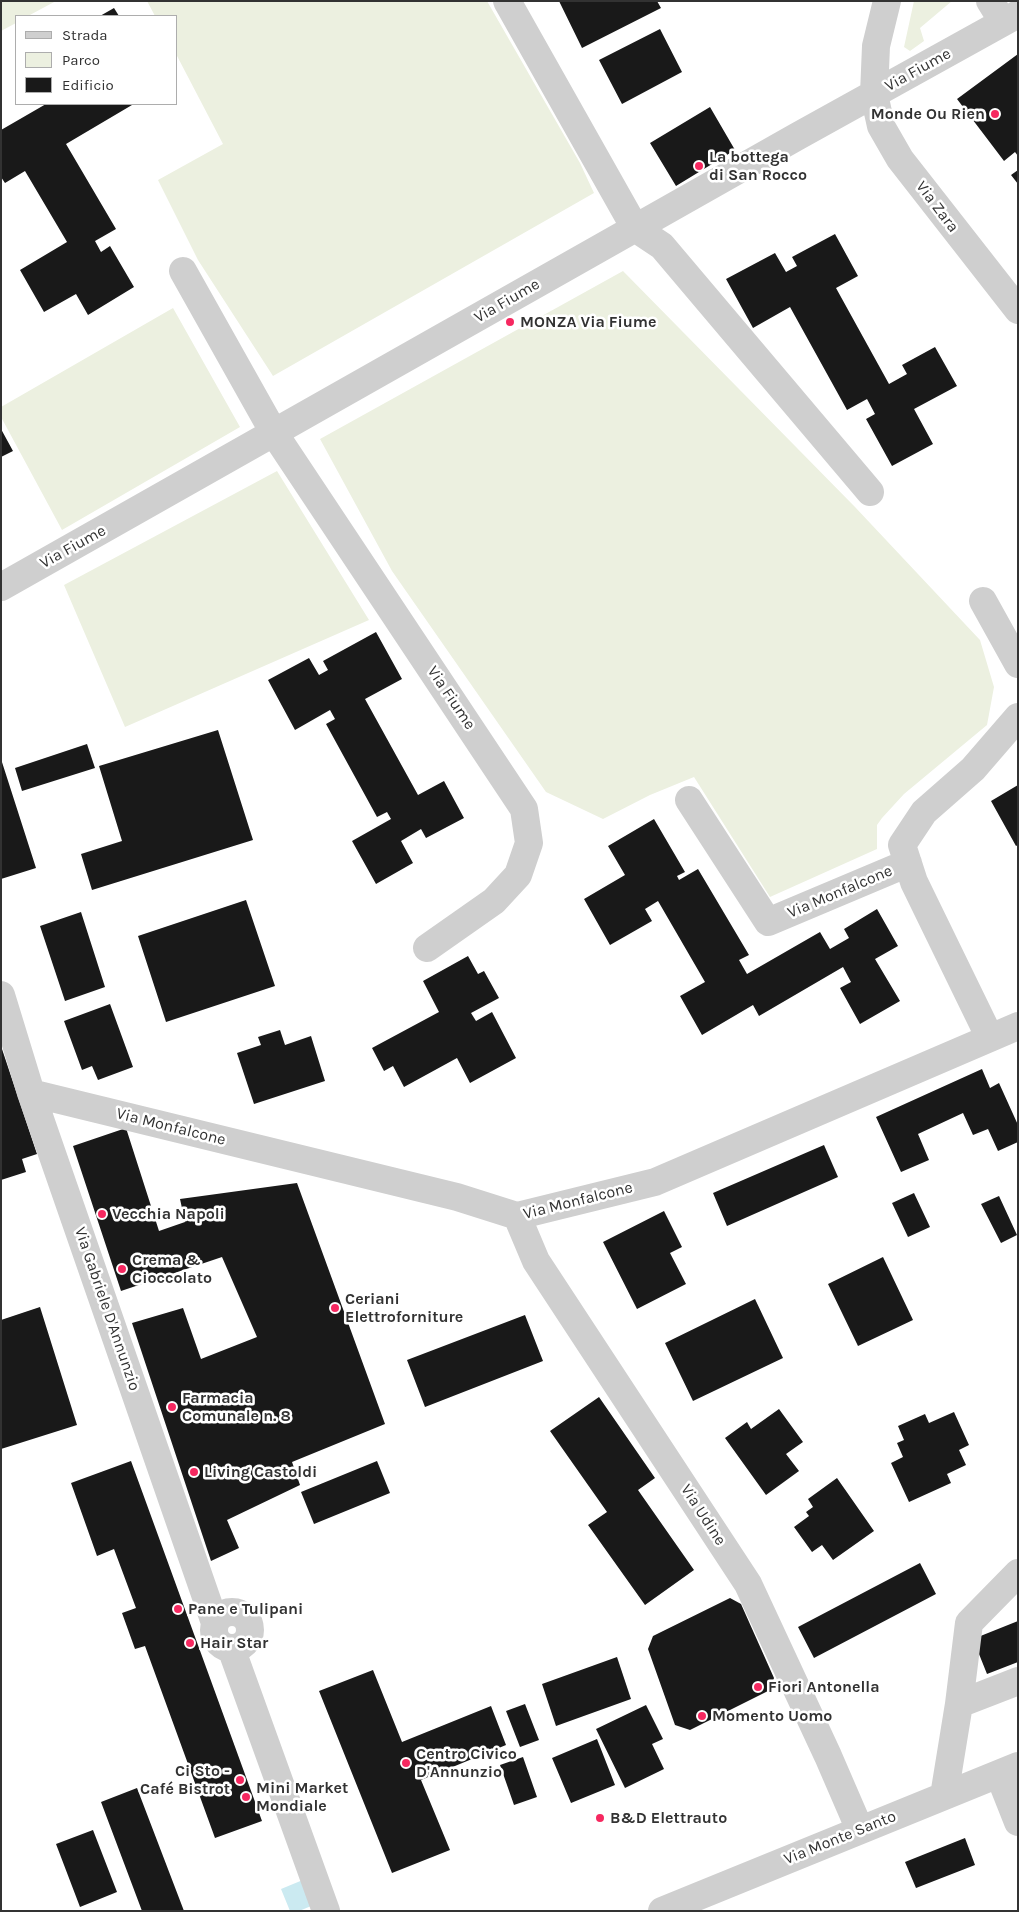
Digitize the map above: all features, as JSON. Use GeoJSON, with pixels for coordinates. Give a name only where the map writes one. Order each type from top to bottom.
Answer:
{"type":"FeatureCollection","features":[{"type":"Feature","properties":{"kind":"street"},"geometry":{"type":"LineString","coordinates":[[507,1],[635,228],[662,246],[870,492]]}},
{"type":"Feature","properties":{"kind":"street","name":"Via Zara"},"geometry":{"type":"LineString","coordinates":[[887,1],[876,46],[874,94],[881,126],[900,159],[1018,310]]}},
{"type":"Feature","properties":{"kind":"street","name":"Via Fiume"},"geometry":{"type":"LineString","coordinates":[[1,587],[874,94],[1004,13]]}},
{"type":"Feature","properties":{"kind":"street","name":"Via Fiume"},"geometry":{"type":"LineString","coordinates":[[183,271],[274,433],[524,809],[529,843],[518,875],[494,901],[427,948]]}},
{"type":"Feature","properties":{"kind":"street"},"geometry":{"type":"LineString","coordinates":[[982,601],[1018,664]]}},
{"type":"Feature","properties":{"kind":"street","name":"Via Monfalcone"},"geometry":{"type":"LineString","coordinates":[[990,1038],[914,882],[902,845],[924,812],[973,769],[1018,717]]}},
{"type":"Feature","properties":{"kind":"street","name":"Via Monfalcone"},"geometry":{"type":"LineString","coordinates":[[689,800],[768,922],[908,863]]}},
{"type":"Feature","properties":{"kind":"street","name":"Via Gabriele D'Annunzio"},"geometry":{"type":"LineString","coordinates":[[1,995],[31,1093],[215,1623],[224,1614],[236,1612],[247,1619],[250,1624],[250,1637],[242,1646],[231,1648],[326,1911]]}},
{"type":"Feature","properties":{"kind":"street","name":"Via Monfalcone"},"geometry":{"type":"LineString","coordinates":[[31,1093],[457,1197],[517,1216],[655,1182],[1018,1026]]}},
{"type":"Feature","properties":{"kind":"street","name":"Via Udine"},"geometry":{"type":"LineString","coordinates":[[517,1216],[536,1261],[748,1584],[828,1756],[860,1830]]}},
{"type":"Feature","properties":{"kind":"street"},"geometry":{"type":"LineString","coordinates":[[944,1796],[970,1623],[1018,1574]]}},
{"type":"Feature","properties":{"kind":"street"},"geometry":{"type":"LineString","coordinates":[[959,1704],[1018,1680]]}},
{"type":"Feature","properties":{"kind":"street"},"geometry":{"type":"LineString","coordinates":[[1008,1770],[1018,1822]]}},
{"type":"Feature","properties":{"kind":"street","name":"Via Monte Santo"},"geometry":{"type":"LineString","coordinates":[[662,1911],[1008,1770]]}},
{"type":"Feature","properties":{"kind":"green space"},"geometry":{"type":"Polygon","coordinates":[[[1,1],[56,1],[30,15],[15,15],[15,24],[1,31],[1,1]]]}},
{"type":"Feature","properties":{"kind":"green space"},"geometry":{"type":"Polygon","coordinates":[[[147,1],[487,1],[580,163],[594,193],[273,376],[198,260],[158,180],[223,144],[178,58],[178,15],[154,15],[147,1]]]}},
{"type":"Feature","properties":{"kind":"green space"},"geometry":{"type":"Polygon","coordinates":[[[914,1],[952,1],[920,28],[924,41],[910,51],[904,47],[914,1]]]}},
{"type":"Feature","properties":{"kind":"green space"},"geometry":{"type":"Polygon","coordinates":[[[623,271],[855,507],[980,640],[994,687],[987,725],[904,794],[882,818],[877,825],[877,849],[770,897],[694,777],[650,795],[603,819],[546,792],[392,571],[320,439],[623,271]]]}},
{"type":"Feature","properties":{"kind":"green space"},"geometry":{"type":"Polygon","coordinates":[[[173,308],[240,427],[62,530],[1,417],[1,407],[173,308]]]}},
{"type":"Feature","properties":{"kind":"green space"},"geometry":{"type":"Polygon","coordinates":[[[277,471],[369,620],[125,727],[64,585],[277,471]]]}},
{"type":"Feature","properties":{"kind":"water"},"geometry":{"type":"Polygon","coordinates":[[[315,1875],[326,1900],[299,1911],[290,1911],[281,1889],[315,1875]]]}},
{"type":"Feature","properties":{"kind":"building"},"geometry":{"type":"Polygon","coordinates":[[[559,1],[657,1],[661,8],[582,48],[559,1]]]}},
{"type":"Feature","properties":{"kind":"building"},"geometry":{"type":"Polygon","coordinates":[[[114,8],[118,15],[102,15],[114,8]]]}},
{"type":"Feature","properties":{"kind":"building"},"geometry":{"type":"Polygon","coordinates":[[[660,29],[682,72],[622,104],[599,60],[660,29]]]}},
{"type":"Feature","properties":{"kind":"building"},"geometry":{"type":"Polygon","coordinates":[[[1018,54],[1018,156],[1015,152],[1004,161],[957,99],[1018,54]]]}},
{"type":"Feature","properties":{"kind":"building"},"geometry":{"type":"Polygon","coordinates":[[[44,105],[132,105],[66,144],[116,229],[95,241],[101,252],[110,246],[134,287],[88,315],[76,294],[44,312],[20,270],[67,242],[25,171],[5,183],[1,177],[1,130],[44,105]]]}},
{"type":"Feature","properties":{"kind":"building"},"geometry":{"type":"Polygon","coordinates":[[[710,107],[735,150],[676,186],[650,143],[710,107]]]}},
{"type":"Feature","properties":{"kind":"building"},"geometry":{"type":"Polygon","coordinates":[[[1018,170],[1018,184],[1011,175],[1018,170]]]}},
{"type":"Feature","properties":{"kind":"building"},"geometry":{"type":"Polygon","coordinates":[[[835,234],[858,276],[836,288],[889,384],[907,374],[902,365],[935,347],[957,386],[914,409],[933,444],[892,466],[866,419],[875,414],[867,399],[847,410],[790,307],[753,328],[726,279],[775,253],[786,272],[797,266],[792,257],[835,234]]]}},
{"type":"Feature","properties":{"kind":"building"},"geometry":{"type":"Polygon","coordinates":[[[1,429],[13,451],[1,457],[1,429]]]}},
{"type":"Feature","properties":{"kind":"building"},"geometry":{"type":"Polygon","coordinates":[[[376,632],[402,679],[365,699],[418,795],[444,781],[464,818],[426,838],[421,829],[401,841],[413,863],[376,884],[352,841],[391,819],[387,812],[377,817],[326,724],[335,719],[330,710],[295,730],[268,680],[309,658],[319,675],[328,670],[323,661],[376,632]]]}},
{"type":"Feature","properties":{"kind":"building"},"geometry":{"type":"Polygon","coordinates":[[[218,730],[253,840],[92,890],[81,854],[122,841],[99,766],[218,730]]]}},
{"type":"Feature","properties":{"kind":"building"},"geometry":{"type":"Polygon","coordinates":[[[87,744],[95,768],[22,791],[15,768],[87,744]]]}},
{"type":"Feature","properties":{"kind":"building"},"geometry":{"type":"Polygon","coordinates":[[[1,759],[36,868],[1,879],[1,759]]]}},
{"type":"Feature","properties":{"kind":"building"},"geometry":{"type":"Polygon","coordinates":[[[1018,785],[1018,845],[1016,846],[991,801],[1018,785]]]}},
{"type":"Feature","properties":{"kind":"building"},"geometry":{"type":"Polygon","coordinates":[[[654,819],[685,872],[677,876],[679,880],[698,869],[749,955],[739,960],[747,974],[820,932],[830,949],[849,938],[844,929],[877,909],[898,946],[875,959],[900,1001],[860,1024],[840,988],[851,982],[843,967],[759,1016],[753,1005],[702,1035],[680,996],[705,982],[658,901],[645,909],[652,921],[610,945],[584,899],[625,875],[608,846],[654,819]]]}},
{"type":"Feature","properties":{"kind":"building"},"geometry":{"type":"Polygon","coordinates":[[[246,900],[275,986],[166,1022],[138,936],[246,900]]]}},
{"type":"Feature","properties":{"kind":"building"},"geometry":{"type":"Polygon","coordinates":[[[81,912],[105,987],[65,1001],[40,926],[81,912]]]}},
{"type":"Feature","properties":{"kind":"building"},"geometry":{"type":"Polygon","coordinates":[[[468,956],[478,974],[484,971],[499,998],[471,1013],[476,1021],[492,1012],[516,1058],[470,1083],[457,1058],[404,1087],[393,1066],[384,1071],[372,1048],[439,1012],[423,981],[468,956]]]}},
{"type":"Feature","properties":{"kind":"building"},"geometry":{"type":"Polygon","coordinates":[[[110,1004],[133,1067],[98,1080],[92,1066],[82,1070],[64,1021],[110,1004]]]}},
{"type":"Feature","properties":{"kind":"building"},"geometry":{"type":"Polygon","coordinates":[[[280,1030],[285,1045],[311,1036],[325,1081],[254,1104],[237,1053],[261,1045],[258,1037],[280,1030]]]}},
{"type":"Feature","properties":{"kind":"building"},"geometry":{"type":"Polygon","coordinates":[[[1,1046],[37,1154],[22,1159],[26,1172],[1,1180],[1,1046]]]}},
{"type":"Feature","properties":{"kind":"building"},"geometry":{"type":"Polygon","coordinates":[[[982,1069],[990,1088],[999,1083],[1018,1125],[1018,1142],[998,1151],[988,1129],[973,1135],[963,1113],[918,1134],[929,1160],[901,1172],[876,1117],[982,1069]]]}},
{"type":"Feature","properties":{"kind":"building"},"geometry":{"type":"Polygon","coordinates":[[[126,1128],[159,1231],[185,1222],[180,1199],[297,1183],[385,1424],[292,1462],[300,1485],[227,1520],[239,1548],[211,1561],[132,1323],[183,1308],[201,1359],[257,1337],[222,1257],[121,1291],[73,1146],[126,1128]]]}},
{"type":"Feature","properties":{"kind":"building"},"geometry":{"type":"Polygon","coordinates":[[[824,1145],[838,1177],[727,1226],[713,1193],[824,1145]]]}},
{"type":"Feature","properties":{"kind":"building"},"geometry":{"type":"Polygon","coordinates":[[[914,1193],[930,1227],[908,1237],[892,1203],[914,1193]]]}},
{"type":"Feature","properties":{"kind":"building"},"geometry":{"type":"Polygon","coordinates":[[[999,1196],[1017,1235],[1001,1243],[981,1204],[999,1196]]]}},
{"type":"Feature","properties":{"kind":"building"},"geometry":{"type":"Polygon","coordinates":[[[664,1211],[682,1247],[670,1253],[686,1284],[637,1309],[603,1242],[664,1211]]]}},
{"type":"Feature","properties":{"kind":"building"},"geometry":{"type":"Polygon","coordinates":[[[883,1257],[913,1320],[858,1346],[828,1284],[883,1257]]]}},
{"type":"Feature","properties":{"kind":"building"},"geometry":{"type":"Polygon","coordinates":[[[755,1299],[783,1358],[693,1401],[665,1343],[755,1299]]]}},
{"type":"Feature","properties":{"kind":"building"},"geometry":{"type":"Polygon","coordinates":[[[40,1307],[77,1425],[1,1449],[1,1320],[40,1307]]]}},
{"type":"Feature","properties":{"kind":"building"},"geometry":{"type":"Polygon","coordinates":[[[525,1315],[543,1361],[425,1407],[407,1360],[525,1315]]]}},
{"type":"Feature","properties":{"kind":"building"},"geometry":{"type":"Polygon","coordinates":[[[599,1397],[655,1478],[638,1490],[694,1570],[645,1605],[588,1525],[607,1512],[550,1431],[599,1397]]]}},
{"type":"Feature","properties":{"kind":"building"},"geometry":{"type":"Polygon","coordinates":[[[779,1409],[803,1442],[786,1454],[799,1471],[766,1495],[725,1438],[747,1422],[751,1429],[779,1409]]]}},
{"type":"Feature","properties":{"kind":"building"},"geometry":{"type":"Polygon","coordinates":[[[954,1412],[969,1445],[959,1450],[966,1465],[947,1474],[951,1483],[909,1502],[891,1463],[903,1457],[897,1443],[904,1440],[898,1426],[925,1414],[929,1423],[954,1412]]]}},
{"type":"Feature","properties":{"kind":"building"},"geometry":{"type":"Polygon","coordinates":[[[131,1461],[262,1821],[215,1838],[145,1646],[135,1649],[122,1613],[136,1608],[114,1549],[97,1556],[71,1483],[131,1461]]]}},
{"type":"Feature","properties":{"kind":"building"},"geometry":{"type":"Polygon","coordinates":[[[377,1461],[390,1493],[314,1524],[301,1492],[377,1461]]]}},
{"type":"Feature","properties":{"kind":"building"},"geometry":{"type":"Polygon","coordinates":[[[837,1478],[874,1531],[833,1560],[822,1545],[812,1552],[794,1527],[809,1516],[806,1512],[813,1507],[808,1499],[837,1478]]]}},
{"type":"Feature","properties":{"kind":"building"},"geometry":{"type":"Polygon","coordinates":[[[920,1563],[936,1594],[814,1658],[798,1627],[920,1563]]]}},
{"type":"Feature","properties":{"kind":"building"},"geometry":{"type":"Polygon","coordinates":[[[730,1598],[741,1604],[774,1678],[770,1690],[690,1730],[675,1725],[648,1649],[653,1636],[730,1598]]]}},
{"type":"Feature","properties":{"kind":"building"},"geometry":{"type":"Polygon","coordinates":[[[1018,1621],[1018,1662],[987,1674],[973,1639],[1018,1621]]]}},
{"type":"Feature","properties":{"kind":"building"},"geometry":{"type":"Polygon","coordinates":[[[617,1657],[631,1699],[556,1726],[542,1684],[617,1657]]]}},
{"type":"Feature","properties":{"kind":"building","name":"Centro Civico D'Annunzio"},"geometry":{"type":"Polygon","coordinates":[[[373,1670],[402,1742],[491,1706],[506,1745],[421,1780],[450,1850],[392,1873],[319,1691],[373,1670]]]}},
{"type":"Feature","properties":{"kind":"building"},"geometry":{"type":"Polygon","coordinates":[[[525,1704],[539,1740],[520,1747],[506,1711],[525,1704]]]}},
{"type":"Feature","properties":{"kind":"building"},"geometry":{"type":"Polygon","coordinates":[[[646,1705],[663,1739],[652,1744],[664,1769],[625,1788],[596,1729],[646,1705]]]}},
{"type":"Feature","properties":{"kind":"building"},"geometry":{"type":"Polygon","coordinates":[[[597,1739],[615,1785],[571,1803],[552,1758],[597,1739]]]}},
{"type":"Feature","properties":{"kind":"building"},"geometry":{"type":"Polygon","coordinates":[[[523,1757],[537,1797],[514,1805],[500,1765],[523,1757]]]}},
{"type":"Feature","properties":{"kind":"building"},"geometry":{"type":"Polygon","coordinates":[[[137,1788],[184,1911],[142,1911],[101,1802],[137,1788]]]}},
{"type":"Feature","properties":{"kind":"building"},"geometry":{"type":"Polygon","coordinates":[[[93,1830],[117,1892],[80,1907],[56,1844],[93,1830]]]}},
{"type":"Feature","properties":{"kind":"building"},"geometry":{"type":"Polygon","coordinates":[[[965,1838],[975,1865],[916,1888],[905,1862],[965,1838]]]}},
{"type":"Feature","properties":{"kind":"place","name":"Monde Ou Rien"},"geometry":{"type":"Point","coordinates":[995,114]}},
{"type":"Feature","properties":{"kind":"place","name":"La bottega di San Rocco"},"geometry":{"type":"Point","coordinates":[699,166]}},
{"type":"Feature","properties":{"kind":"place","name":"MONZA Via Fiume"},"geometry":{"type":"Point","coordinates":[510,322]}},
{"type":"Feature","properties":{"kind":"place","name":"Vecchia Napoli"},"geometry":{"type":"Point","coordinates":[102,1214]}},
{"type":"Feature","properties":{"kind":"place","name":"Crema & Cioccolato"},"geometry":{"type":"Point","coordinates":[122,1269]}},
{"type":"Feature","properties":{"kind":"place","name":"Ceriani Elettroforniture"},"geometry":{"type":"Point","coordinates":[335,1308]}},
{"type":"Feature","properties":{"kind":"place","name":"Farmacia Comunale n. 8"},"geometry":{"type":"Point","coordinates":[172,1407]}},
{"type":"Feature","properties":{"kind":"place","name":"Living Castoldi"},"geometry":{"type":"Point","coordinates":[194,1472]}},
{"type":"Feature","properties":{"kind":"place","name":"Pane e Tulipani"},"geometry":{"type":"Point","coordinates":[178,1609]}},
{"type":"Feature","properties":{"kind":"place","name":"Hair Star"},"geometry":{"type":"Point","coordinates":[190,1643]}},
{"type":"Feature","properties":{"kind":"place","name":"Fiori Antonella"},"geometry":{"type":"Point","coordinates":[758,1687]}},
{"type":"Feature","properties":{"kind":"place","name":"Momento Uomo"},"geometry":{"type":"Point","coordinates":[702,1716]}},
{"type":"Feature","properties":{"kind":"place","name":"Centro Civico D'Annunzio"},"geometry":{"type":"Point","coordinates":[406,1763]}},
{"type":"Feature","properties":{"kind":"place","name":"Ci Sto - Café Bistrot"},"geometry":{"type":"Point","coordinates":[240,1780]}},
{"type":"Feature","properties":{"kind":"place","name":"Mini Market Mondiale"},"geometry":{"type":"Point","coordinates":[246,1797]}},
{"type":"Feature","properties":{"kind":"place","name":"B&D Elettrauto"},"geometry":{"type":"Point","coordinates":[600,1818]}}]}
